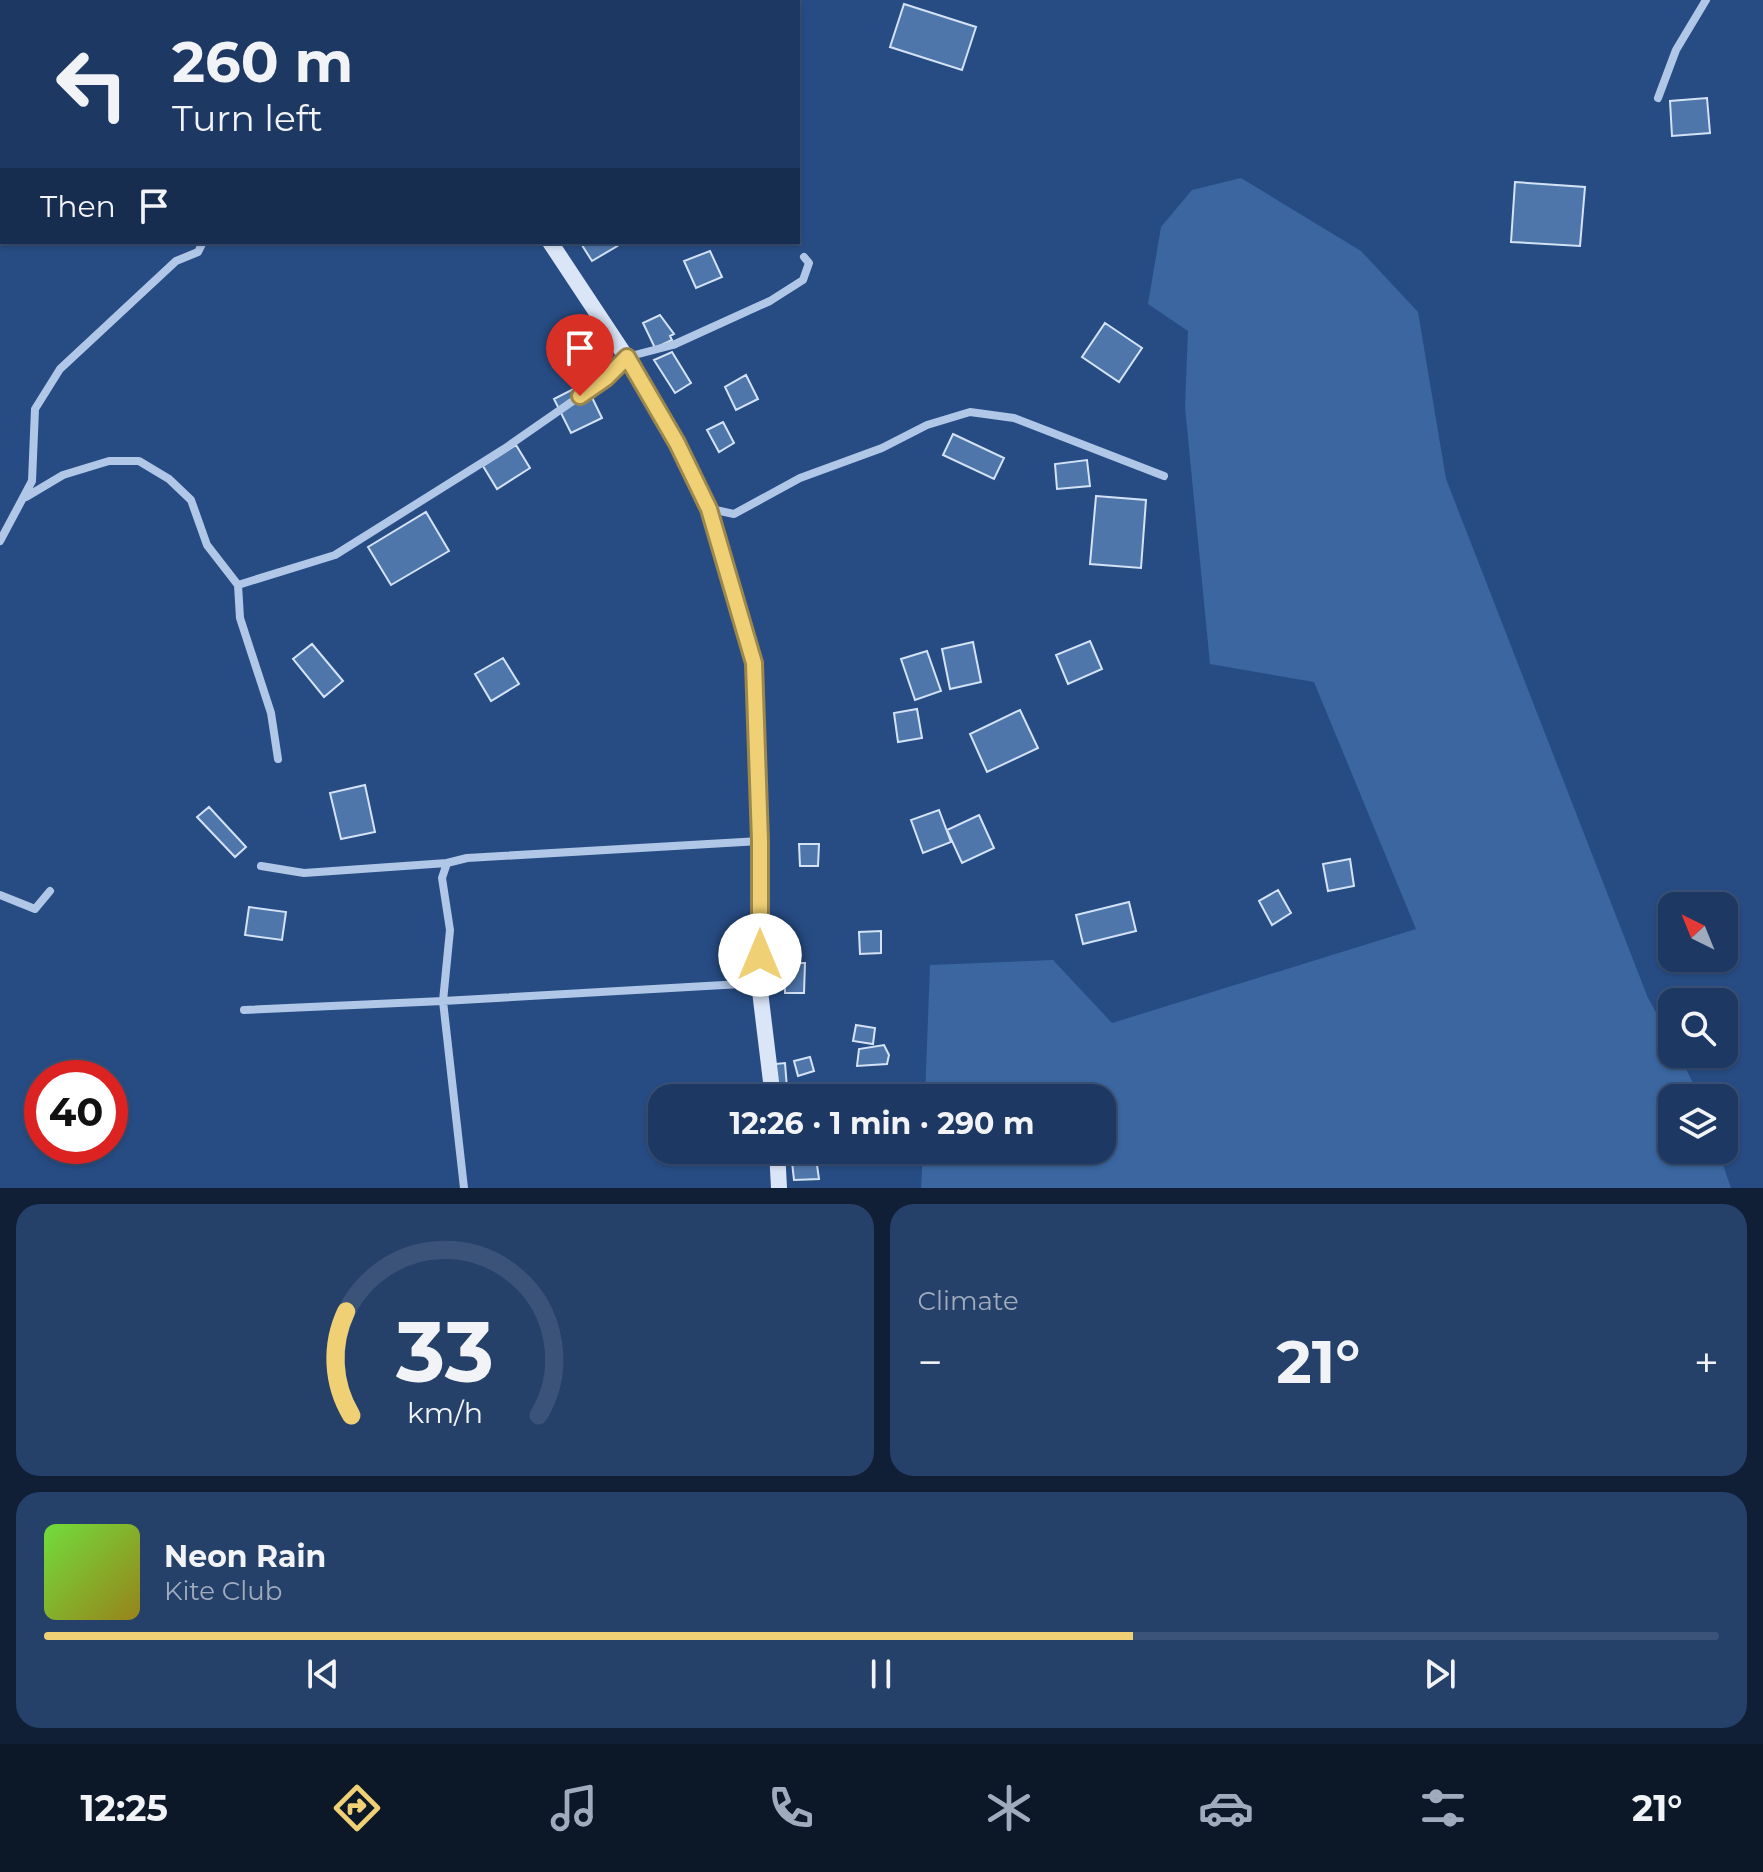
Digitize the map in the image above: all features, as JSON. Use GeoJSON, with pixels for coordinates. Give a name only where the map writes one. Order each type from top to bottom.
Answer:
{"type":"FeatureCollection","features":[{"type":"Feature","properties":{"kind":"street"},"geometry":{"type":"LineString","coordinates":[[1658,98],[1676,50],[1706,0]]}},
{"type":"Feature","properties":{"kind":"street"},"geometry":{"type":"LineString","coordinates":[[0,541],[32,481],[35,409],[60,369],[176,261],[198,252],[202,244]]}},
{"type":"Feature","properties":{"kind":"street"},"geometry":{"type":"LineString","coordinates":[[551,244],[627,357],[677,443],[709,509],[754,663],[760,841],[759,983],[771,1084]]}},
{"type":"Feature","properties":{"kind":"street"},"geometry":{"type":"LineString","coordinates":[[238,585],[335,555],[504,449],[606,378],[627,357],[673,345],[770,301],[803,280],[809,263],[804,257]]}},
{"type":"Feature","properties":{"kind":"street"},"geometry":{"type":"LineString","coordinates":[[709,509],[734,514],[800,478],[882,448],[927,425],[970,412],[1014,418],[1164,476]]}},
{"type":"Feature","properties":{"kind":"street"},"geometry":{"type":"LineString","coordinates":[[26,497],[63,475],[109,461],[139,461],[169,479],[191,500],[207,545],[238,585],[240,618],[271,713],[278,759]]}},
{"type":"Feature","properties":{"kind":"street"},"geometry":{"type":"LineString","coordinates":[[261,866],[304,873],[447,863],[467,858],[760,841]]}},
{"type":"Feature","properties":{"kind":"street"},"geometry":{"type":"LineString","coordinates":[[447,863],[442,878],[450,930],[443,1001],[464,1188]]}},
{"type":"Feature","properties":{"kind":"street"},"geometry":{"type":"LineString","coordinates":[[0,895],[35,909],[50,891]]}},
{"type":"Feature","properties":{"kind":"street"},"geometry":{"type":"LineString","coordinates":[[244,1010],[759,983]]}},
{"type":"Feature","properties":{"kind":"street"},"geometry":{"type":"LineString","coordinates":[[778,1164],[779,1188]]}},
{"type":"Feature","properties":{"kind":"shaded area"},"geometry":{"type":"Polygon","coordinates":[[[1241,178],[1361,251],[1418,312],[1446,479],[1648,998],[1658,1016],[1658,1068],[1686,1068],[1693,1084],[1658,1084],[1658,1164],[1723,1164],[1731,1188],[921,1188],[922,1164],[1116,1164],[1116,1084],[926,1084],[930,965],[1053,960],[1112,1023],[1416,929],[1314,682],[1210,664],[1185,407],[1188,331],[1148,304],[1161,227],[1192,190],[1241,178]]]}},
{"type":"Feature","properties":{"kind":"building"},"geometry":{"type":"Polygon","coordinates":[[[904,4],[976,27],[962,70],[890,47],[904,4]]]}},
{"type":"Feature","properties":{"kind":"building"},"geometry":{"type":"Polygon","coordinates":[[[1707,98],[1710,133],[1672,136],[1670,101],[1707,98]]]}},
{"type":"Feature","properties":{"kind":"building"},"geometry":{"type":"Polygon","coordinates":[[[1515,182],[1585,187],[1580,246],[1511,242],[1515,182]]]}},
{"type":"Feature","properties":{"kind":"building"},"geometry":{"type":"Polygon","coordinates":[[[581,244],[619,245],[592,261],[581,244]]]}},
{"type":"Feature","properties":{"kind":"building"},"geometry":{"type":"Polygon","coordinates":[[[710,251],[722,277],[696,288],[684,261],[710,251]]]}},
{"type":"Feature","properties":{"kind":"building"},"geometry":{"type":"Polygon","coordinates":[[[660,315],[674,334],[670,336],[672,340],[655,348],[643,323],[660,315]]]}},
{"type":"Feature","properties":{"kind":"building"},"geometry":{"type":"Polygon","coordinates":[[[1105,323],[1142,348],[1119,382],[1082,357],[1105,323]]]}},
{"type":"Feature","properties":{"kind":"building"},"geometry":{"type":"Polygon","coordinates":[[[672,352],[691,383],[675,393],[654,360],[672,352]]]}},
{"type":"Feature","properties":{"kind":"building"},"geometry":{"type":"Polygon","coordinates":[[[746,375],[758,399],[736,410],[725,387],[746,375]]]}},
{"type":"Feature","properties":{"kind":"building"},"geometry":{"type":"Polygon","coordinates":[[[585,383],[602,418],[571,433],[554,399],[585,383]]]}},
{"type":"Feature","properties":{"kind":"building"},"geometry":{"type":"Polygon","coordinates":[[[723,422],[734,443],[719,452],[707,430],[723,422]]]}},
{"type":"Feature","properties":{"kind":"building"},"geometry":{"type":"Polygon","coordinates":[[[953,434],[1004,458],[994,479],[943,455],[953,434]]]}},
{"type":"Feature","properties":{"kind":"building"},"geometry":{"type":"Polygon","coordinates":[[[516,445],[530,468],[497,489],[483,466],[516,445]]]}},
{"type":"Feature","properties":{"kind":"building"},"geometry":{"type":"Polygon","coordinates":[[[1087,460],[1090,486],[1057,489],[1055,464],[1087,460]]]}},
{"type":"Feature","properties":{"kind":"building"},"geometry":{"type":"Polygon","coordinates":[[[1096,496],[1146,500],[1141,568],[1090,564],[1096,496]]]}},
{"type":"Feature","properties":{"kind":"building"},"geometry":{"type":"Polygon","coordinates":[[[426,512],[449,551],[391,585],[368,547],[426,512]]]}},
{"type":"Feature","properties":{"kind":"building"},"geometry":{"type":"Polygon","coordinates":[[[1090,641],[1102,669],[1068,684],[1056,655],[1090,641]]]}},
{"type":"Feature","properties":{"kind":"building"},"geometry":{"type":"Polygon","coordinates":[[[973,642],[981,682],[950,689],[942,649],[973,642]]]}},
{"type":"Feature","properties":{"kind":"building"},"geometry":{"type":"Polygon","coordinates":[[[312,644],[343,681],[324,697],[293,659],[312,644]]]}},
{"type":"Feature","properties":{"kind":"building"},"geometry":{"type":"Polygon","coordinates":[[[927,651],[941,691],[915,700],[901,659],[927,651]]]}},
{"type":"Feature","properties":{"kind":"building"},"geometry":{"type":"Polygon","coordinates":[[[503,658],[519,684],[491,701],[475,674],[503,658]]]}},
{"type":"Feature","properties":{"kind":"building"},"geometry":{"type":"Polygon","coordinates":[[[917,709],[922,738],[898,742],[894,713],[917,709]]]}},
{"type":"Feature","properties":{"kind":"building"},"geometry":{"type":"Polygon","coordinates":[[[1020,710],[1038,748],[987,772],[970,734],[1020,710]]]}},
{"type":"Feature","properties":{"kind":"building"},"geometry":{"type":"Polygon","coordinates":[[[365,785],[375,832],[341,839],[330,793],[365,785]]]}},
{"type":"Feature","properties":{"kind":"building"},"geometry":{"type":"Polygon","coordinates":[[[209,807],[246,847],[235,857],[197,817],[209,807]]]}},
{"type":"Feature","properties":{"kind":"building"},"geometry":{"type":"Polygon","coordinates":[[[939,810],[951,842],[923,853],[911,820],[939,810]]]}},
{"type":"Feature","properties":{"kind":"building"},"geometry":{"type":"Polygon","coordinates":[[[979,815],[994,848],[962,863],[947,830],[979,815]]]}},
{"type":"Feature","properties":{"kind":"building"},"geometry":{"type":"Polygon","coordinates":[[[799,844],[819,844],[818,866],[800,866],[799,844]]]}},
{"type":"Feature","properties":{"kind":"building"},"geometry":{"type":"Polygon","coordinates":[[[1350,859],[1354,886],[1328,891],[1323,864],[1350,859]]]}},
{"type":"Feature","properties":{"kind":"building"},"geometry":{"type":"Polygon","coordinates":[[[1278,890],[1291,913],[1272,925],[1259,901],[1278,890]]]}},
{"type":"Feature","properties":{"kind":"building"},"geometry":{"type":"Polygon","coordinates":[[[1129,902],[1136,931],[1083,944],[1076,915],[1129,902]]]}},
{"type":"Feature","properties":{"kind":"building"},"geometry":{"type":"Polygon","coordinates":[[[249,907],[286,912],[282,940],[245,935],[249,907]]]}},
{"type":"Feature","properties":{"kind":"building"},"geometry":{"type":"Polygon","coordinates":[[[881,931],[881,953],[860,954],[859,932],[881,931]]]}},
{"type":"Feature","properties":{"kind":"building"},"geometry":{"type":"Polygon","coordinates":[[[784,963],[805,963],[804,993],[785,993],[784,963]]]}},
{"type":"Feature","properties":{"kind":"building"},"geometry":{"type":"Polygon","coordinates":[[[856,1025],[875,1028],[873,1044],[853,1041],[856,1025]]]}},
{"type":"Feature","properties":{"kind":"building"},"geometry":{"type":"Polygon","coordinates":[[[884,1045],[889,1055],[887,1064],[857,1066],[859,1049],[884,1045]]]}},
{"type":"Feature","properties":{"kind":"building"},"geometry":{"type":"Polygon","coordinates":[[[810,1057],[814,1071],[798,1076],[794,1061],[810,1057]]]}},
{"type":"Feature","properties":{"kind":"building"},"geometry":{"type":"Polygon","coordinates":[[[785,1063],[787,1084],[768,1084],[766,1065],[785,1063]]]}},
{"type":"Feature","properties":{"kind":"building"},"geometry":{"type":"Polygon","coordinates":[[[792,1164],[817,1164],[819,1179],[794,1180],[792,1164]]]}},
{"type":"Feature","properties":{"kind":"route"},"geometry":{"type":"LineString","coordinates":[[580,396],[606,378],[627,357],[677,443],[709,509],[754,663],[760,955]]}}]}
